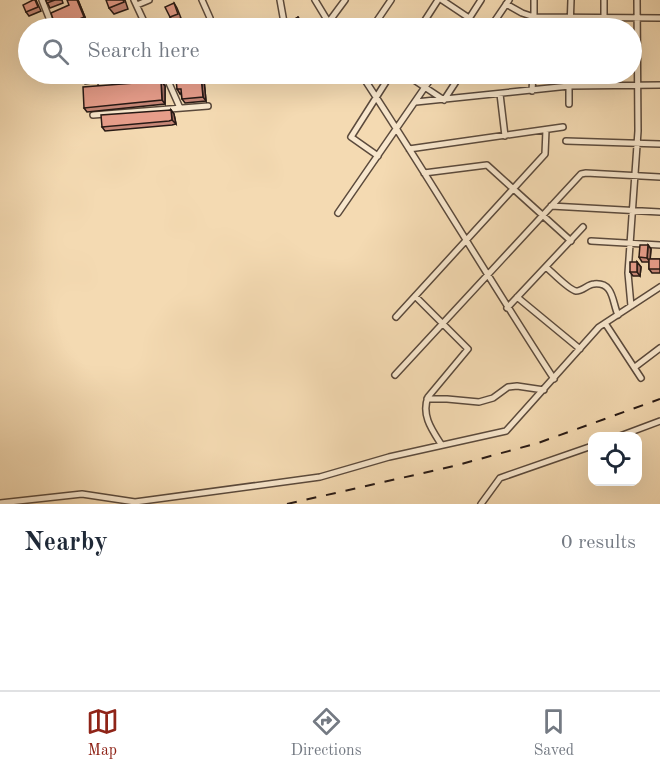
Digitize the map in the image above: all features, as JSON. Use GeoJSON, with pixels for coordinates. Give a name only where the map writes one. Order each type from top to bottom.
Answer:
{"type":"FeatureCollection","features":[{"type":"Feature","properties":{"kind":"street"},"geometry":{"type":"LineString","coordinates":[[42,0],[49,18]]}},
{"type":"Feature","properties":{"kind":"street"},"geometry":{"type":"LineString","coordinates":[[143,18],[136,3],[149,0]]}},
{"type":"Feature","properties":{"kind":"street"},"geometry":{"type":"LineString","coordinates":[[202,0],[210,18]]}},
{"type":"Feature","properties":{"kind":"street"},"geometry":{"type":"LineString","coordinates":[[280,0],[283,18]]}},
{"type":"Feature","properties":{"kind":"street"},"geometry":{"type":"LineString","coordinates":[[315,0],[325,18]]}},
{"type":"Feature","properties":{"kind":"street"},"geometry":{"type":"LineString","coordinates":[[335,18],[345,0]]}},
{"type":"Feature","properties":{"kind":"street"},"geometry":{"type":"LineString","coordinates":[[379,18],[391,0]]}},
{"type":"Feature","properties":{"kind":"street"},"geometry":{"type":"LineString","coordinates":[[427,18],[440,0],[467,18]]}},
{"type":"Feature","properties":{"kind":"street"},"geometry":{"type":"LineString","coordinates":[[470,18],[481,0]]}},
{"type":"Feature","properties":{"kind":"street"},"geometry":{"type":"LineString","coordinates":[[534,0],[534,17]]}},
{"type":"Feature","properties":{"kind":"street"},"geometry":{"type":"LineString","coordinates":[[570,17],[571,0]]}},
{"type":"Feature","properties":{"kind":"street"},"geometry":{"type":"LineString","coordinates":[[604,0],[604,18]]}},
{"type":"Feature","properties":{"kind":"street"},"geometry":{"type":"LineString","coordinates":[[637,0],[638,18]]}},
{"type":"Feature","properties":{"kind":"street"},"geometry":{"type":"LineString","coordinates":[[497,18],[508,2],[522,14],[534,17],[660,18]]}},
{"type":"Feature","properties":{"kind":"street"},"geometry":{"type":"LineString","coordinates":[[99,86],[114,84]]}},
{"type":"Feature","properties":{"kind":"street"},"geometry":{"type":"LineString","coordinates":[[169,84],[180,108]]}},
{"type":"Feature","properties":{"kind":"street"},"geometry":{"type":"LineString","coordinates":[[368,84],[554,379]]}},
{"type":"Feature","properties":{"kind":"street"},"geometry":{"type":"LineString","coordinates":[[378,156],[351,137],[384,84]]}},
{"type":"Feature","properties":{"kind":"street"},"geometry":{"type":"LineString","coordinates":[[421,84],[444,99]]}},
{"type":"Feature","properties":{"kind":"street"},"geometry":{"type":"LineString","coordinates":[[338,213],[428,84]]}},
{"type":"Feature","properties":{"kind":"street"},"geometry":{"type":"LineString","coordinates":[[444,99],[454,84]]}},
{"type":"Feature","properties":{"kind":"street"},"geometry":{"type":"LineString","coordinates":[[532,84],[532,91]]}},
{"type":"Feature","properties":{"kind":"street"},"geometry":{"type":"LineString","coordinates":[[631,306],[628,288],[639,85]]}},
{"type":"Feature","properties":{"kind":"street"},"geometry":{"type":"LineString","coordinates":[[416,102],[569,86],[660,85]]}},
{"type":"Feature","properties":{"kind":"street"},"geometry":{"type":"LineString","coordinates":[[569,86],[569,104]]}},
{"type":"Feature","properties":{"kind":"street"},"geometry":{"type":"LineString","coordinates":[[500,94],[505,136]]}},
{"type":"Feature","properties":{"kind":"street"},"geometry":{"type":"LineString","coordinates":[[93,115],[208,106]]}},
{"type":"Feature","properties":{"kind":"street"},"geometry":{"type":"LineString","coordinates":[[410,149],[563,127]]}},
{"type":"Feature","properties":{"kind":"street"},"geometry":{"type":"LineString","coordinates":[[396,317],[545,154],[546,130]]}},
{"type":"Feature","properties":{"kind":"street"},"geometry":{"type":"LineString","coordinates":[[566,141],[660,144]]}},
{"type":"Feature","properties":{"kind":"street"},"geometry":{"type":"LineString","coordinates":[[424,173],[486,165],[571,241]]}},
{"type":"Feature","properties":{"kind":"street"},"geometry":{"type":"LineString","coordinates":[[394,375],[581,174],[660,177]]}},
{"type":"Feature","properties":{"kind":"street"},"geometry":{"type":"LineString","coordinates":[[551,206],[660,212]]}},
{"type":"Feature","properties":{"kind":"street"},"geometry":{"type":"LineString","coordinates":[[507,308],[584,227]]}},
{"type":"Feature","properties":{"kind":"street"},"geometry":{"type":"LineString","coordinates":[[591,241],[660,245]]}},
{"type":"Feature","properties":{"kind":"street"},"geometry":{"type":"LineString","coordinates":[[546,267],[571,289],[579,290],[595,284],[609,288],[618,315]]}},
{"type":"Feature","properties":{"kind":"street"},"geometry":{"type":"LineString","coordinates":[[0,503],[82,494],[135,502],[320,477],[441,444],[506,431],[605,323],[660,287]]}},
{"type":"Feature","properties":{"kind":"street"},"geometry":{"type":"LineString","coordinates":[[415,296],[467,347],[468,352],[427,399],[427,418],[441,444]]}},
{"type":"Feature","properties":{"kind":"street"},"geometry":{"type":"LineString","coordinates":[[517,297],[580,349]]}},
{"type":"Feature","properties":{"kind":"street"},"geometry":{"type":"LineString","coordinates":[[605,323],[641,378]]}},
{"type":"Feature","properties":{"kind":"street"},"geometry":{"type":"LineString","coordinates":[[635,367],[660,348]]}},
{"type":"Feature","properties":{"kind":"street"},"geometry":{"type":"LineString","coordinates":[[427,399],[479,402],[493,398],[508,387],[526,386],[544,390]]}},
{"type":"Feature","properties":{"kind":"street"},"geometry":{"type":"LineString","coordinates":[[631,432],[660,421]]}},
{"type":"Feature","properties":{"kind":"street"},"geometry":{"type":"LineString","coordinates":[[481,504],[500,478],[588,447]]}},
{"type":"Feature","properties":{"kind":"building"},"geometry":{"type":"Polygon","coordinates":[[[33,0],[38,7],[26,12],[23,5],[33,0]]]}},
{"type":"Feature","properties":{"kind":"building"},"geometry":{"type":"Polygon","coordinates":[[[67,0],[77,0],[84,17],[53,18],[51,13],[69,5],[67,0]]]}},
{"type":"Feature","properties":{"kind":"building"},"geometry":{"type":"Polygon","coordinates":[[[106,0],[123,0],[124,2],[109,8],[106,0]]]}},
{"type":"Feature","properties":{"kind":"building"},"geometry":{"type":"Polygon","coordinates":[[[174,3],[178,14],[170,17],[165,7],[174,3]]]}},
{"type":"Feature","properties":{"kind":"building"},"geometry":{"type":"Polygon","coordinates":[[[161,84],[162,100],[84,108],[83,87],[161,84]]]}},
{"type":"Feature","properties":{"kind":"building"},"geometry":{"type":"Polygon","coordinates":[[[176,84],[202,84],[203,97],[182,99],[181,89],[177,89],[176,84]]]}},
{"type":"Feature","properties":{"kind":"building"},"geometry":{"type":"Polygon","coordinates":[[[171,110],[172,120],[169,121],[102,127],[101,115],[171,110]]]}},
{"type":"Feature","properties":{"kind":"building"},"geometry":{"type":"Polygon","coordinates":[[[640,245],[648,245],[647,258],[639,257],[640,245]]]}},
{"type":"Feature","properties":{"kind":"building"},"geometry":{"type":"Polygon","coordinates":[[[649,259],[660,259],[660,269],[649,269],[649,259]]]}},
{"type":"Feature","properties":{"kind":"building"},"geometry":{"type":"Polygon","coordinates":[[[630,262],[637,262],[637,272],[630,272],[630,262]]]}},
{"type":"Feature","properties":{"kind":"railway"},"geometry":{"type":"LineString","coordinates":[[287,504],[454,466],[538,443],[660,399]]}}]}
